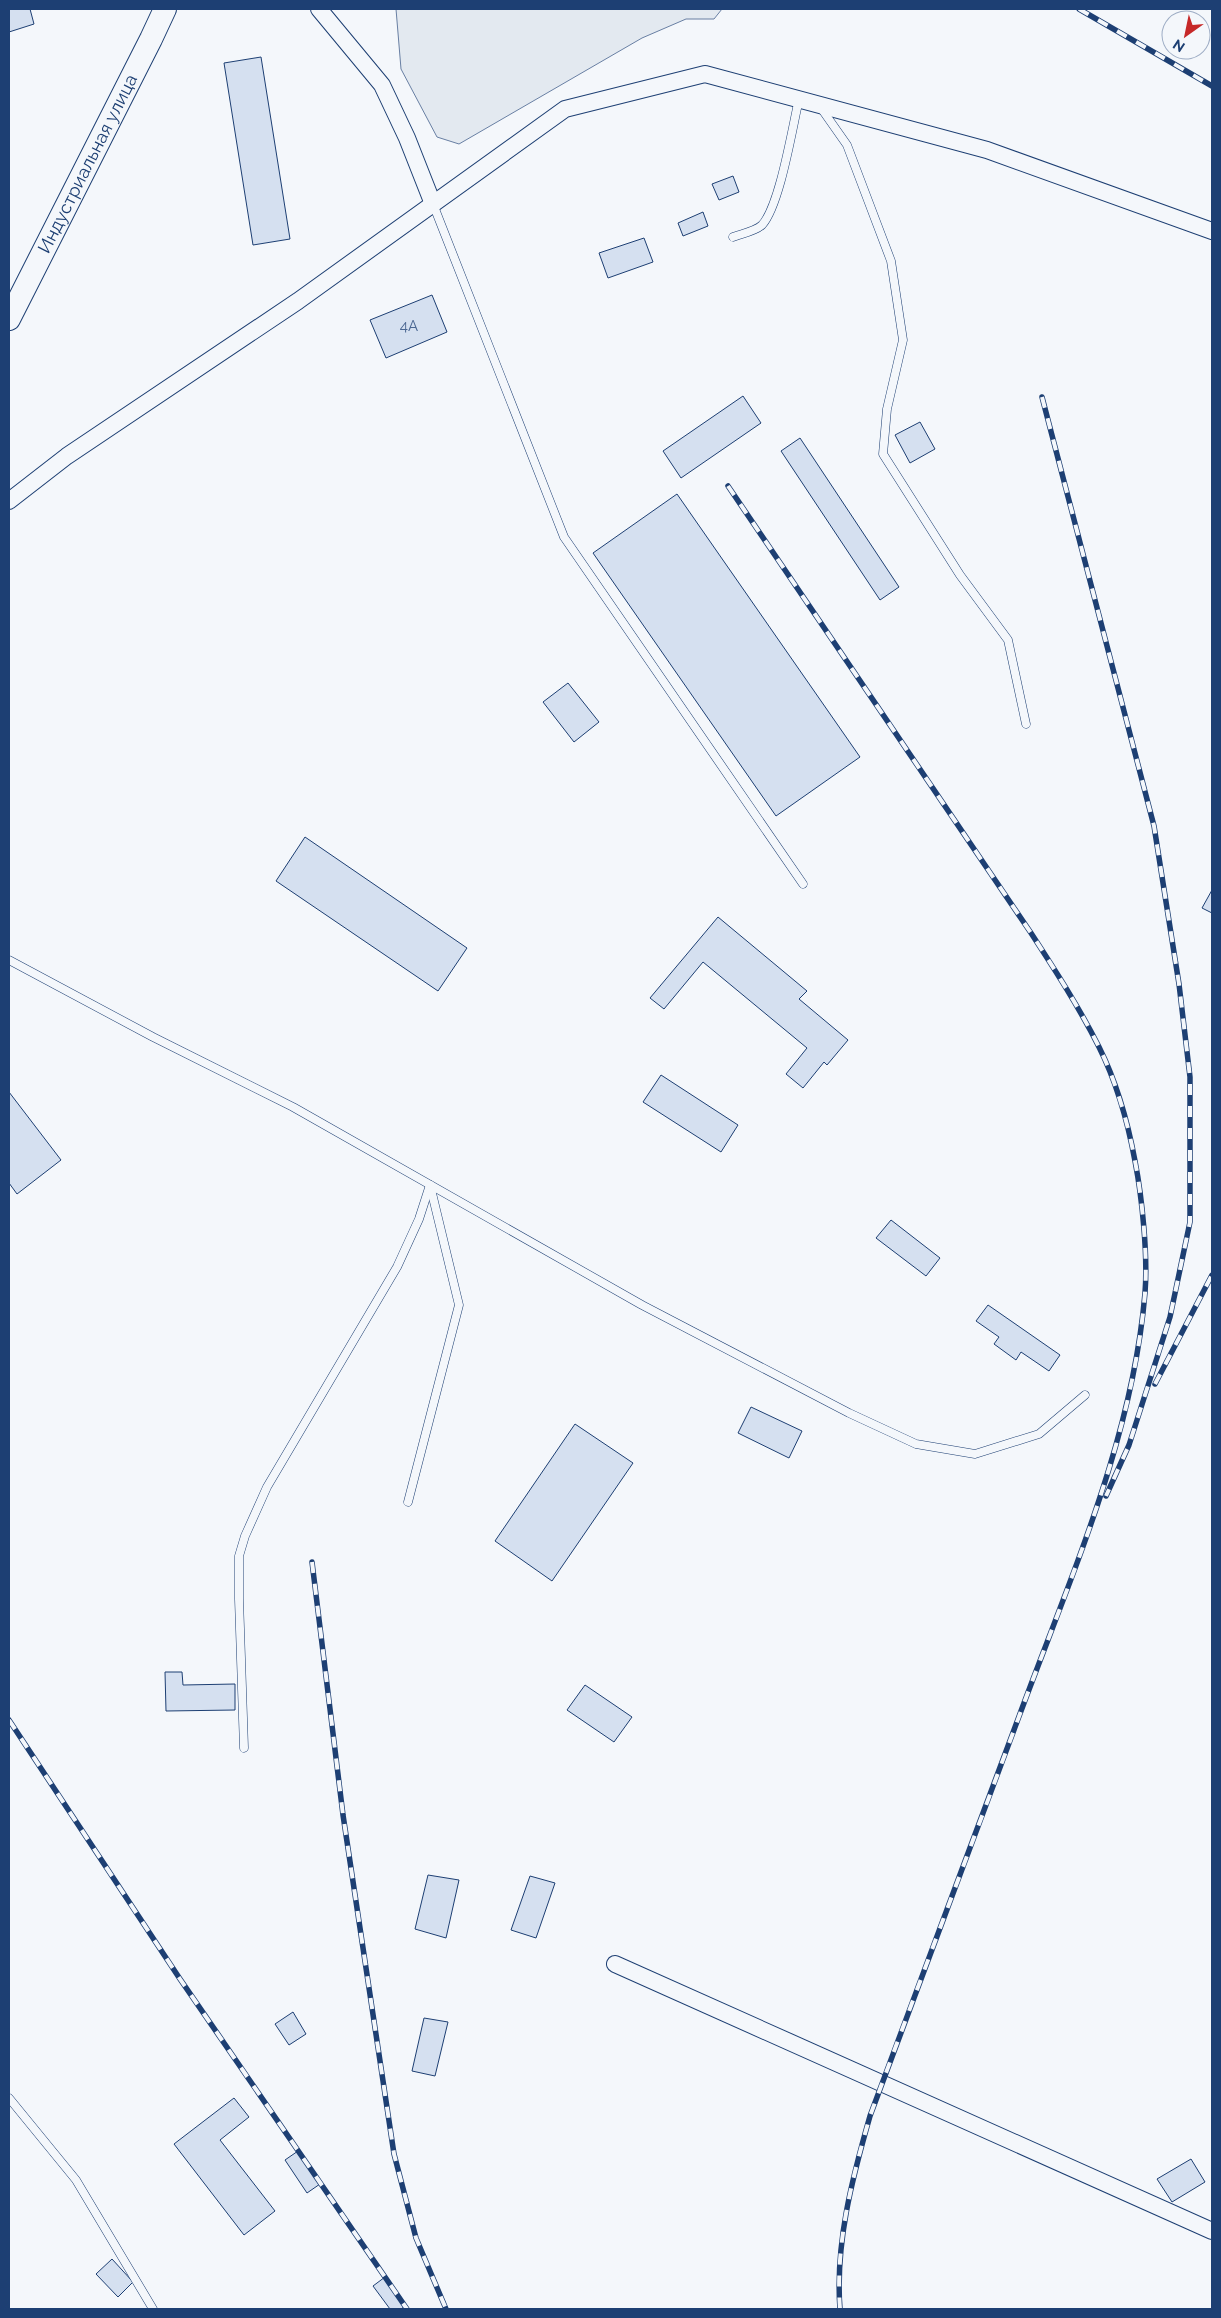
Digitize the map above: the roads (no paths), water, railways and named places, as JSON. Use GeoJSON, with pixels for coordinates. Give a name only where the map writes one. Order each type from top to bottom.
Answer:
{"type":"FeatureCollection","features":[{"type":"Feature","properties":{"kind":"main road","name":"Индустриальная улица"},"geometry":{"type":"LineString","coordinates":[[9,319],[165,9]]}},
{"type":"Feature","properties":{"kind":"street"},"geometry":{"type":"LineString","coordinates":[[319,9],[382,85],[407,138],[433,204]]}},
{"type":"Feature","properties":{"kind":"street"},"geometry":{"type":"LineString","coordinates":[[9,501],[67,456],[298,301],[565,109],[705,74],[987,150],[1212,231]]}},
{"type":"Feature","properties":{"kind":"street"},"geometry":{"type":"LineString","coordinates":[[615,1964],[1212,2231]]}},
{"type":"Feature","properties":{"kind":"lane"},"geometry":{"type":"LineString","coordinates":[[733,237],[761,227],[766,218],[777,194],[799,99]]}},
{"type":"Feature","properties":{"kind":"lane"},"geometry":{"type":"LineString","coordinates":[[819,105],[847,145],[891,261],[903,340],[887,409],[883,454],[960,575],[1008,640],[1026,724]]}},
{"type":"Feature","properties":{"kind":"lane"},"geometry":{"type":"LineString","coordinates":[[433,204],[564,537],[803,884]]}},
{"type":"Feature","properties":{"kind":"lane"},"geometry":{"type":"LineString","coordinates":[[9,960],[153,1037],[294,1107],[642,1305],[849,1413],[916,1444],[975,1454],[1039,1434],[1085,1394]]}},
{"type":"Feature","properties":{"kind":"lane"},"geometry":{"type":"LineString","coordinates":[[408,1502],[459,1305],[430,1185]]}},
{"type":"Feature","properties":{"kind":"lane"},"geometry":{"type":"LineString","coordinates":[[244,1748],[238,1598],[239,1556],[245,1536],[267,1487],[396,1267],[419,1219],[430,1185]]}},
{"type":"Feature","properties":{"kind":"lane"},"geometry":{"type":"LineString","coordinates":[[9,2098],[76,2180],[153,2309]]}},
{"type":"Feature","properties":{"kind":"railway"},"geometry":{"type":"LineString","coordinates":[[1079,9],[1212,86]]}},
{"type":"Feature","properties":{"kind":"railway"},"geometry":{"type":"LineString","coordinates":[[1042,397],[1154,826],[1179,984],[1190,1077],[1190,1222],[1170,1317],[1129,1445],[1106,1496]]}},
{"type":"Feature","properties":{"kind":"railway"},"geometry":{"type":"LineString","coordinates":[[728,486],[1031,933],[1058,975],[1099,1047],[1116,1088],[1125,1117],[1138,1175],[1145,1244],[1145,1293],[1138,1346],[1115,1450],[1081,1552],[870,2116],[846,2212],[840,2260],[840,2309]]}},
{"type":"Feature","properties":{"kind":"railway"},"geometry":{"type":"LineString","coordinates":[[1155,1384],[1212,1275]]}},
{"type":"Feature","properties":{"kind":"railway"},"geometry":{"type":"LineString","coordinates":[[312,1562],[343,1815],[394,2154],[416,2238],[446,2309]]}},
{"type":"Feature","properties":{"kind":"railway"},"geometry":{"type":"LineString","coordinates":[[9,1720],[180,1979],[407,2309]]}}]}
